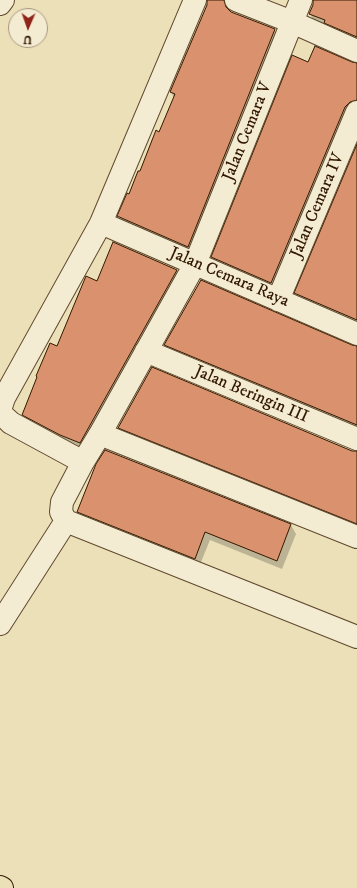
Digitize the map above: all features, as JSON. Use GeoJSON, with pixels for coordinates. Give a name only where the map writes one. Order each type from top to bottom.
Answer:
{"type":"FeatureCollection","features":[{"type":"Feature","properties":{"kind":"street"},"geometry":{"type":"LineString","coordinates":[[0,4],[3,0]]}},
{"type":"Feature","properties":{"kind":"street"},"geometry":{"type":"LineString","coordinates":[[83,462],[10,423],[0,411],[4,398],[101,223],[195,0]]}},
{"type":"Feature","properties":{"kind":"street"},"geometry":{"type":"LineString","coordinates":[[236,0],[292,22],[357,51]]}},
{"type":"Feature","properties":{"kind":"street","name":"Jalan Cemara V"},"geometry":{"type":"LineString","coordinates":[[66,521],[61,512],[62,502],[195,264],[301,0]]}},
{"type":"Feature","properties":{"kind":"street","name":"Jalan Cemara IV"},"geometry":{"type":"LineString","coordinates":[[278,300],[357,112]]}},
{"type":"Feature","properties":{"kind":"street","name":"Jalan Cemara Raya"},"geometry":{"type":"LineString","coordinates":[[101,223],[357,334]]}},
{"type":"Feature","properties":{"kind":"street","name":"Jalan Beringin III"},"geometry":{"type":"LineString","coordinates":[[146,350],[357,439]]}},
{"type":"Feature","properties":{"kind":"street"},"geometry":{"type":"LineString","coordinates":[[100,434],[357,537]]}},
{"type":"Feature","properties":{"kind":"street"},"geometry":{"type":"LineString","coordinates":[[0,624],[66,521],[357,637]]}},
{"type":"Feature","properties":{"kind":"building"},"geometry":{"type":"Polygon","coordinates":[[[207,0],[224,0],[226,7],[231,12],[275,29],[188,247],[117,216],[127,193],[129,194],[138,171],[140,171],[156,130],[159,132],[175,94],[170,92],[207,5],[207,0]]]}},
{"type":"Feature","properties":{"kind":"building"},"geometry":{"type":"Polygon","coordinates":[[[313,0],[357,0],[357,37],[324,23],[325,20],[309,14],[313,5],[313,0]]]}},
{"type":"Feature","properties":{"kind":"building"},"geometry":{"type":"Polygon","coordinates":[[[315,46],[357,63],[357,100],[350,102],[345,107],[271,283],[211,257],[292,55],[308,62],[315,46]]]}},
{"type":"Feature","properties":{"kind":"building"},"geometry":{"type":"Polygon","coordinates":[[[357,144],[357,320],[294,293],[357,144]]]}},
{"type":"Feature","properties":{"kind":"building"},"geometry":{"type":"Polygon","coordinates":[[[113,242],[177,270],[80,443],[60,435],[22,415],[50,343],[57,346],[86,276],[97,281],[113,242]]]}},
{"type":"Feature","properties":{"kind":"building"},"geometry":{"type":"Polygon","coordinates":[[[201,280],[357,346],[357,425],[164,345],[201,280]]]}},
{"type":"Feature","properties":{"kind":"building"},"geometry":{"type":"Polygon","coordinates":[[[152,367],[352,451],[357,451],[357,524],[118,428],[152,367]]]}},
{"type":"Feature","properties":{"kind":"building"},"geometry":{"type":"Polygon","coordinates":[[[105,450],[291,524],[277,561],[205,532],[195,559],[77,512],[96,464],[105,450]]]}}]}
